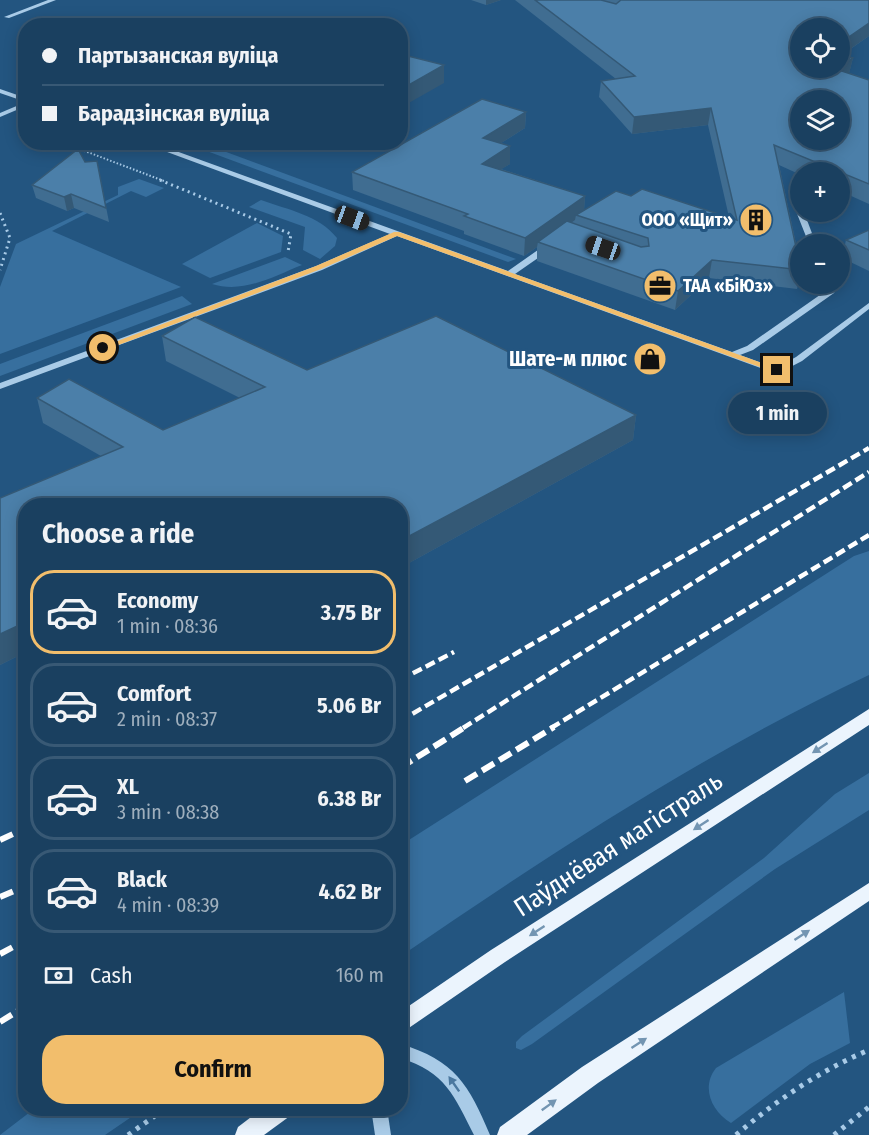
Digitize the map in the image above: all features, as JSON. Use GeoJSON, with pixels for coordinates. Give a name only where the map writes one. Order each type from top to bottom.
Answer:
{"type":"FeatureCollection","features":[{"type":"Feature","properties":{"kind":"main road","name":"Паўднёвая магістраль"},"geometry":{"type":"LineString","coordinates":[[408,1018],[498,956],[869,716]]}},
{"type":"Feature","properties":{"kind":"main road"},"geometry":{"type":"LineString","coordinates":[[508,1135],[590,1075],[869,891]]}},
{"type":"Feature","properties":{"kind":"main road"},"geometry":{"type":"LineString","coordinates":[[246,1135],[271,1116]]}},
{"type":"Feature","properties":{"kind":"street"},"geometry":{"type":"LineString","coordinates":[[7,17],[53,0]]}},
{"type":"Feature","properties":{"kind":"street"},"geometry":{"type":"LineString","coordinates":[[0,91],[18,99]]}},
{"type":"Feature","properties":{"kind":"street"},"geometry":{"type":"LineString","coordinates":[[0,115],[18,106]]}},
{"type":"Feature","properties":{"kind":"street"},"geometry":{"type":"LineString","coordinates":[[165,150],[777,370],[799,358],[869,305]]}},
{"type":"Feature","properties":{"kind":"street"},"geometry":{"type":"LineString","coordinates":[[0,386],[308,272],[396,234]]}},
{"type":"Feature","properties":{"kind":"street"},"geometry":{"type":"LineString","coordinates":[[509,274],[555,242]]}},
{"type":"Feature","properties":{"kind":"street"},"geometry":{"type":"LineString","coordinates":[[731,355],[750,348],[827,294]]}},
{"type":"Feature","properties":{"kind":"street"},"geometry":{"type":"LineString","coordinates":[[408,1054],[430,1061],[453,1079],[482,1135]]}},
{"type":"Feature","properties":{"kind":"street"},"geometry":{"type":"LineString","coordinates":[[380,1116],[383,1135]]}},
{"type":"Feature","properties":{"kind":"path"},"geometry":{"type":"LineString","coordinates":[[82,150],[182,188],[291,234],[288,253]]}},
{"type":"Feature","properties":{"kind":"path"},"geometry":{"type":"LineString","coordinates":[[0,213],[10,238],[0,270]]}},
{"type":"Feature","properties":{"kind":"path"},"geometry":{"type":"LineString","coordinates":[[736,1135],[810,1079],[848,1058],[869,1050]]}},
{"type":"Feature","properties":{"kind":"path"},"geometry":{"type":"LineString","coordinates":[[834,1135],[869,1107]]}},
{"type":"Feature","properties":{"kind":"path"},"geometry":{"type":"LineString","coordinates":[[128,1135],[155,1116]]}},
{"type":"Feature","properties":{"kind":"shaded area"},"geometry":{"type":"Polygon","coordinates":[[[204,150],[221,150],[516,259],[508,262],[204,150]]]}},
{"type":"Feature","properties":{"kind":"shaded area"},"geometry":{"type":"Polygon","coordinates":[[[139,179],[164,188],[146,197],[131,191],[52,231],[181,287],[0,354],[0,287],[16,244],[118,195],[118,187],[139,179]]]}},
{"type":"Feature","properties":{"kind":"shaded area"},"geometry":{"type":"Polygon","coordinates":[[[261,200],[302,214],[321,224],[337,238],[335,246],[320,259],[303,250],[305,227],[249,207],[261,200]]]}},
{"type":"Feature","properties":{"kind":"shaded area"},"geometry":{"type":"Polygon","coordinates":[[[257,223],[283,236],[281,252],[210,278],[182,264],[257,223]]]}},
{"type":"Feature","properties":{"kind":"shaded area"},"geometry":{"type":"Polygon","coordinates":[[[285,257],[302,265],[247,285],[224,287],[212,284],[285,257]]]}},
{"type":"Feature","properties":{"kind":"shaded area"},"geometry":{"type":"Polygon","coordinates":[[[182,296],[192,304],[0,376],[0,364],[182,296]]]}},
{"type":"Feature","properties":{"kind":"shaded area"},"geometry":{"type":"Polygon","coordinates":[[[869,551],[869,675],[747,737],[629,806],[408,951],[408,841],[854,556],[869,551]]]}},
{"type":"Feature","properties":{"kind":"shaded area"},"geometry":{"type":"Polygon","coordinates":[[[869,773],[869,810],[775,869],[532,1044],[521,1050],[516,1048],[516,1042],[522,1036],[764,858],[835,794],[869,773]]]}},
{"type":"Feature","properties":{"kind":"shaded area"},"geometry":{"type":"Polygon","coordinates":[[[844,992],[850,1043],[810,1064],[731,1123],[718,1112],[710,1098],[709,1091],[709,1083],[716,1068],[844,992]]]}},
{"type":"Feature","properties":{"kind":"shaded area"},"geometry":{"type":"Polygon","coordinates":[[[25,1116],[133,1116],[105,1135],[0,1135],[25,1116]]]}},
{"type":"Feature","properties":{"kind":"building"},"geometry":{"type":"Polygon","coordinates":[[[535,0],[601,0],[616,4],[621,0],[869,0],[869,23],[850,36],[850,18],[790,18],[790,78],[850,78],[850,74],[869,80],[869,184],[850,176],[850,162],[815,162],[774,145],[793,234],[790,234],[790,269],[712,260],[678,291],[538,242],[567,221],[641,247],[649,246],[648,238],[576,215],[616,191],[631,196],[642,189],[737,220],[711,108],[634,117],[601,81],[635,76],[535,0]]]}},
{"type":"Feature","properties":{"kind":"building"},"geometry":{"type":"Polygon","coordinates":[[[408,56],[444,65],[408,85],[408,56]]]}},
{"type":"Feature","properties":{"kind":"building"},"geometry":{"type":"Polygon","coordinates":[[[482,99],[526,112],[483,138],[510,146],[482,164],[585,196],[525,238],[464,216],[468,214],[352,172],[391,150],[408,150],[408,141],[482,99]]]}},
{"type":"Feature","properties":{"kind":"building"},"geometry":{"type":"Polygon","coordinates":[[[79,150],[85,162],[97,161],[106,208],[71,194],[64,197],[32,185],[79,150]]]}},
{"type":"Feature","properties":{"kind":"building"},"geometry":{"type":"Polygon","coordinates":[[[869,230],[869,250],[850,242],[850,238],[869,230]]]}},
{"type":"Feature","properties":{"kind":"building"},"geometry":{"type":"Polygon","coordinates":[[[436,316],[636,415],[408,537],[408,498],[18,498],[18,626],[0,634],[0,498],[123,447],[37,398],[69,379],[163,430],[265,387],[162,336],[195,317],[307,370],[436,316]]]}},
{"type":"Feature","properties":{"kind":"railway"},"geometry":{"type":"LineString","coordinates":[[408,716],[869,448]]}},
{"type":"Feature","properties":{"kind":"railway"},"geometry":{"type":"LineString","coordinates":[[463,728],[869,472]]}},
{"type":"Feature","properties":{"kind":"railway"},"geometry":{"type":"LineString","coordinates":[[551,728],[869,535]]}},
{"type":"Feature","properties":{"kind":"railway"},"geometry":{"type":"LineString","coordinates":[[408,676],[454,652]]}},
{"type":"Feature","properties":{"kind":"railway"},"geometry":{"type":"LineString","coordinates":[[408,763],[465,727]]}},
{"type":"Feature","properties":{"kind":"railway"},"geometry":{"type":"LineString","coordinates":[[465,781],[554,727]]}},
{"type":"Feature","properties":{"kind":"railway"},"geometry":{"type":"LineString","coordinates":[[0,840],[18,832]]}},
{"type":"Feature","properties":{"kind":"railway"},"geometry":{"type":"LineString","coordinates":[[0,897],[18,889]]}},
{"type":"Feature","properties":{"kind":"railway"},"geometry":{"type":"LineString","coordinates":[[0,954],[18,944]]}},
{"type":"Feature","properties":{"kind":"railway"},"geometry":{"type":"LineString","coordinates":[[0,1022],[18,1011]]}},
{"type":"Feature","properties":{"kind":"place","name":"ООО «Щит»"},"geometry":{"type":"Point","coordinates":[756,220]}},
{"type":"Feature","properties":{"kind":"place","name":"ТАА «БіЮз»"},"geometry":{"type":"Point","coordinates":[660,286]}},
{"type":"Feature","properties":{"kind":"place","name":"Шате-м плюс"},"geometry":{"type":"Point","coordinates":[650,359]}},
{"type":"Feature","properties":{"kind":"route"},"geometry":{"type":"LineString","coordinates":[[103,348],[319,268],[396,234],[777,370]]}}]}
